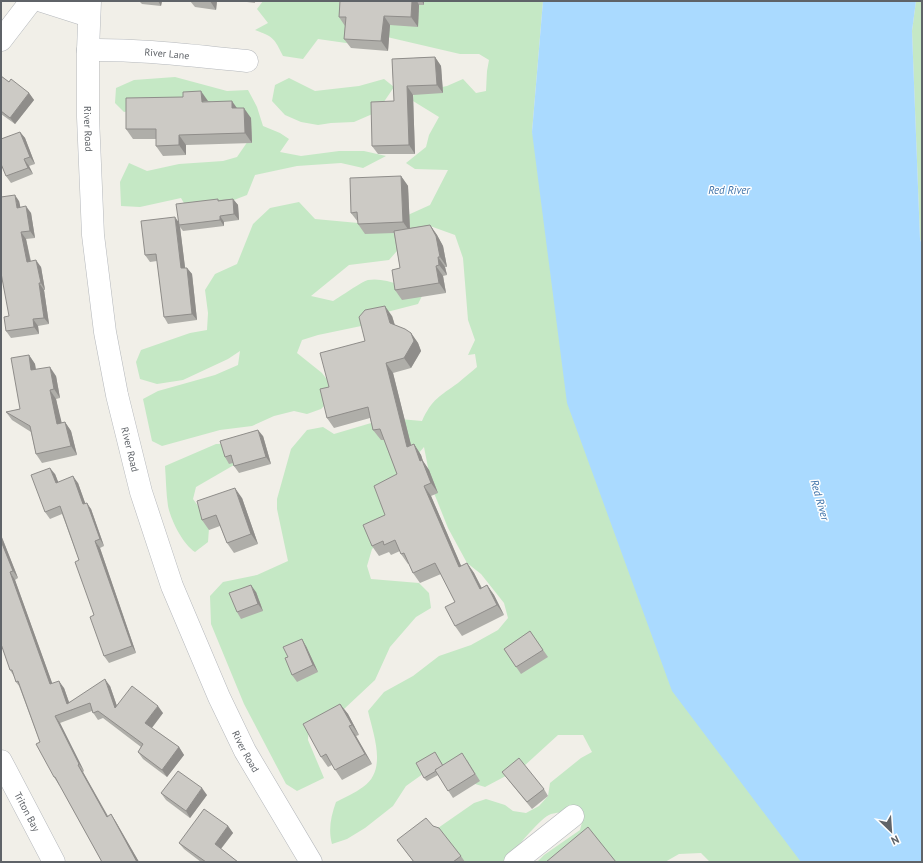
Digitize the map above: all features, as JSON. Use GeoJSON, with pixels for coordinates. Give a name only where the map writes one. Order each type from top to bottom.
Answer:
{"type":"FeatureCollection","features":[{"type":"Feature","properties":{"kind":"street"},"geometry":{"type":"LineString","coordinates":[[1,40],[31,1]]}},
{"type":"Feature","properties":{"kind":"street"},"geometry":{"type":"LineString","coordinates":[[42,1],[89,8]]}},
{"type":"Feature","properties":{"kind":"street","name":"River Road"},"geometry":{"type":"LineString","coordinates":[[89,8],[88,117],[94,243],[105,332],[114,380],[141,492],[172,586],[218,696],[245,751],[311,862]]}},
{"type":"Feature","properties":{"kind":"street","name":"River Lane"},"geometry":{"type":"LineString","coordinates":[[88,50],[179,54],[247,61]]}},
{"type":"Feature","properties":{"kind":"street","name":"Triton Bay"},"geometry":{"type":"LineString","coordinates":[[1,761],[54,862]]}},
{"type":"Feature","properties":{"kind":"street"},"geometry":{"type":"LineString","coordinates":[[515,862],[573,816]]}},
{"type":"Feature","properties":{"kind":"green space"},"geometry":{"type":"Polygon","coordinates":[[[263,1],[543,1],[532,132],[802,862],[710,862],[701,853],[679,854],[665,862],[537,862],[544,855],[580,830],[583,818],[576,811],[554,813],[546,817],[502,862],[440,862],[438,828],[474,803],[486,799],[505,805],[513,811],[526,813],[539,806],[548,796],[550,783],[581,758],[592,752],[583,735],[558,735],[523,767],[485,787],[472,783],[452,763],[434,766],[406,786],[393,806],[365,828],[347,839],[332,844],[330,833],[336,802],[363,787],[371,780],[375,771],[377,751],[368,711],[384,692],[413,676],[439,656],[471,645],[498,630],[508,618],[504,603],[481,574],[467,563],[448,528],[432,488],[424,447],[406,468],[398,525],[372,549],[367,566],[371,579],[419,583],[429,593],[431,608],[416,617],[390,647],[375,680],[343,710],[309,722],[308,740],[324,778],[297,791],[286,784],[244,704],[211,624],[210,596],[223,582],[257,575],[288,561],[277,509],[277,499],[291,449],[307,430],[323,427],[334,434],[388,418],[422,421],[429,408],[441,395],[477,367],[475,354],[468,355],[475,340],[468,320],[463,258],[455,235],[430,226],[412,234],[389,260],[349,265],[311,296],[333,301],[365,281],[375,279],[389,281],[410,289],[422,296],[418,304],[383,313],[366,325],[318,335],[302,340],[297,353],[322,373],[332,386],[331,399],[321,409],[307,414],[294,411],[274,416],[252,426],[220,430],[162,446],[152,441],[143,399],[158,391],[215,375],[238,365],[240,351],[228,359],[183,380],[157,384],[140,379],[136,362],[141,350],[190,333],[207,330],[208,313],[205,290],[215,274],[237,264],[253,224],[270,208],[299,202],[315,219],[369,224],[399,219],[430,205],[448,170],[415,169],[406,163],[426,147],[429,135],[439,117],[413,101],[414,85],[432,89],[447,86],[463,79],[476,93],[486,91],[489,60],[479,54],[460,54],[387,37],[353,44],[318,39],[303,59],[283,56],[278,45],[273,39],[266,34],[255,30],[268,23],[257,9],[263,1]]]}},
{"type":"Feature","properties":{"kind":"green space"},"geometry":{"type":"Polygon","coordinates":[[[916,1],[922,1],[922,245],[920,239],[912,31],[916,1]]]}},
{"type":"Feature","properties":{"kind":"green space"},"geometry":{"type":"Polygon","coordinates":[[[175,77],[227,91],[248,90],[257,107],[263,126],[280,133],[289,139],[280,152],[301,156],[339,151],[364,151],[386,156],[363,168],[341,163],[297,166],[255,175],[247,195],[213,208],[185,205],[181,198],[140,207],[121,206],[120,182],[129,163],[147,171],[179,164],[223,161],[237,157],[248,141],[176,101],[124,112],[115,103],[116,88],[134,80],[175,77]]]}},
{"type":"Feature","properties":{"kind":"green space"},"geometry":{"type":"Polygon","coordinates":[[[289,78],[315,91],[359,86],[384,79],[394,87],[377,112],[354,122],[318,125],[301,122],[285,115],[272,101],[275,85],[289,78]]]}},
{"type":"Feature","properties":{"kind":"green space"},"geometry":{"type":"Polygon","coordinates":[[[245,443],[234,465],[196,487],[193,499],[206,517],[210,515],[208,542],[195,552],[182,538],[170,512],[168,506],[165,466],[216,444],[245,443]]]}},
{"type":"Feature","properties":{"kind":"water","name":"Red River"},"geometry":{"type":"Polygon","coordinates":[[[543,1],[916,1],[912,31],[920,239],[922,245],[922,862],[801,862],[672,691],[567,403],[532,132],[543,1]]]}},
{"type":"Feature","properties":{"kind":"building"},"geometry":{"type":"Polygon","coordinates":[[[340,1],[412,1],[411,17],[384,16],[381,41],[344,39],[346,17],[339,17],[340,1]]]}},
{"type":"Feature","properties":{"kind":"building"},"geometry":{"type":"Polygon","coordinates":[[[435,57],[437,85],[407,86],[409,145],[372,146],[371,102],[394,101],[392,59],[435,57]]]}},
{"type":"Feature","properties":{"kind":"building"},"geometry":{"type":"Polygon","coordinates":[[[1,76],[9,82],[11,79],[29,93],[10,118],[1,111],[1,76]]]}},
{"type":"Feature","properties":{"kind":"building"},"geometry":{"type":"Polygon","coordinates":[[[201,91],[202,102],[232,101],[232,108],[244,108],[245,133],[179,135],[179,145],[156,146],[156,129],[126,129],[126,98],[183,97],[183,92],[201,91]]]}},
{"type":"Feature","properties":{"kind":"building"},"geometry":{"type":"Polygon","coordinates":[[[20,132],[30,157],[24,159],[28,168],[6,176],[1,164],[1,139],[20,132]]]}},
{"type":"Feature","properties":{"kind":"building"},"geometry":{"type":"Polygon","coordinates":[[[401,176],[403,222],[358,224],[357,212],[351,213],[350,178],[401,176]]]}},
{"type":"Feature","properties":{"kind":"building"},"geometry":{"type":"Polygon","coordinates":[[[15,195],[17,208],[26,206],[30,231],[21,232],[27,262],[36,260],[41,283],[39,283],[44,318],[33,319],[34,327],[6,331],[4,317],[9,316],[1,273],[1,197],[15,195]]]}},
{"type":"Feature","properties":{"kind":"building"},"geometry":{"type":"Polygon","coordinates":[[[218,199],[218,201],[233,199],[234,214],[220,216],[220,220],[179,225],[176,204],[218,199]]]}},
{"type":"Feature","properties":{"kind":"building"},"geometry":{"type":"Polygon","coordinates":[[[175,217],[181,268],[187,268],[192,314],[164,317],[156,254],[145,255],[141,221],[175,217]]]}},
{"type":"Feature","properties":{"kind":"building"},"geometry":{"type":"Polygon","coordinates":[[[430,225],[436,236],[440,257],[438,257],[439,265],[436,266],[439,283],[395,290],[392,270],[400,268],[394,231],[430,225]]]}},
{"type":"Feature","properties":{"kind":"building"},"geometry":{"type":"Polygon","coordinates":[[[385,306],[390,323],[411,333],[414,341],[404,358],[386,363],[407,447],[414,444],[420,461],[422,460],[431,483],[424,486],[459,567],[467,563],[480,589],[487,585],[497,605],[455,626],[445,607],[455,602],[435,563],[413,573],[404,553],[401,554],[395,540],[384,545],[383,541],[372,546],[363,525],[385,515],[374,486],[397,474],[380,429],[373,430],[368,407],[327,418],[320,389],[329,387],[320,353],[365,341],[359,317],[365,310],[385,306]]]}},
{"type":"Feature","properties":{"kind":"building"},"geometry":{"type":"Polygon","coordinates":[[[29,355],[31,370],[50,367],[54,389],[50,390],[57,424],[65,422],[71,446],[36,454],[30,426],[6,412],[20,409],[11,358],[29,355]]]}},
{"type":"Feature","properties":{"kind":"building"},"geometry":{"type":"Polygon","coordinates":[[[258,430],[266,457],[234,466],[231,455],[225,457],[220,441],[258,430]]]}},
{"type":"Feature","properties":{"kind":"building"},"geometry":{"type":"Polygon","coordinates":[[[50,468],[56,483],[73,476],[83,504],[87,503],[100,539],[95,541],[132,646],[104,656],[90,617],[94,615],[75,562],[79,560],[60,506],[45,512],[31,475],[50,468]]]}},
{"type":"Feature","properties":{"kind":"building"},"geometry":{"type":"Polygon","coordinates":[[[235,488],[251,534],[227,543],[216,515],[202,520],[197,501],[235,488]]]}},
{"type":"Feature","properties":{"kind":"building"},"geometry":{"type":"Polygon","coordinates":[[[1,541],[13,571],[10,572],[50,684],[59,681],[67,704],[105,679],[115,708],[132,686],[158,706],[145,723],[179,747],[162,770],[138,752],[143,744],[98,711],[93,713],[90,703],[55,716],[79,764],[78,765],[107,817],[111,814],[137,862],[102,862],[36,744],[40,742],[18,681],[16,682],[12,670],[10,670],[1,644],[1,541]]]}},
{"type":"Feature","properties":{"kind":"building"},"geometry":{"type":"Polygon","coordinates":[[[251,585],[258,604],[237,612],[229,593],[251,585]]]}},
{"type":"Feature","properties":{"kind":"building"},"geometry":{"type":"Polygon","coordinates":[[[530,631],[543,650],[516,667],[504,649],[530,631]]]}},
{"type":"Feature","properties":{"kind":"building"},"geometry":{"type":"Polygon","coordinates":[[[302,639],[313,665],[292,675],[285,658],[288,657],[283,647],[302,639]]]}},
{"type":"Feature","properties":{"kind":"building"},"geometry":{"type":"Polygon","coordinates":[[[340,704],[352,725],[349,726],[365,754],[335,770],[326,754],[321,757],[303,724],[340,704]]]}},
{"type":"Feature","properties":{"kind":"building"},"geometry":{"type":"Polygon","coordinates":[[[435,752],[443,766],[424,778],[416,763],[435,752]]]}},
{"type":"Feature","properties":{"kind":"building"},"geometry":{"type":"Polygon","coordinates":[[[462,753],[475,774],[448,791],[435,770],[462,753]]]}},
{"type":"Feature","properties":{"kind":"building"},"geometry":{"type":"Polygon","coordinates":[[[519,758],[544,789],[527,802],[502,772],[519,758]]]}},
{"type":"Feature","properties":{"kind":"building"},"geometry":{"type":"Polygon","coordinates":[[[178,771],[202,788],[186,811],[161,793],[178,771]]]}},
{"type":"Feature","properties":{"kind":"building"},"geometry":{"type":"Polygon","coordinates":[[[204,809],[228,826],[215,844],[238,862],[206,862],[179,843],[204,809]]]}},
{"type":"Feature","properties":{"kind":"building"},"geometry":{"type":"Polygon","coordinates":[[[426,818],[433,826],[439,828],[461,856],[453,862],[414,862],[397,840],[426,818]]]}},
{"type":"Feature","properties":{"kind":"building"},"geometry":{"type":"Polygon","coordinates":[[[588,827],[616,862],[546,862],[588,827]]]}}]}
